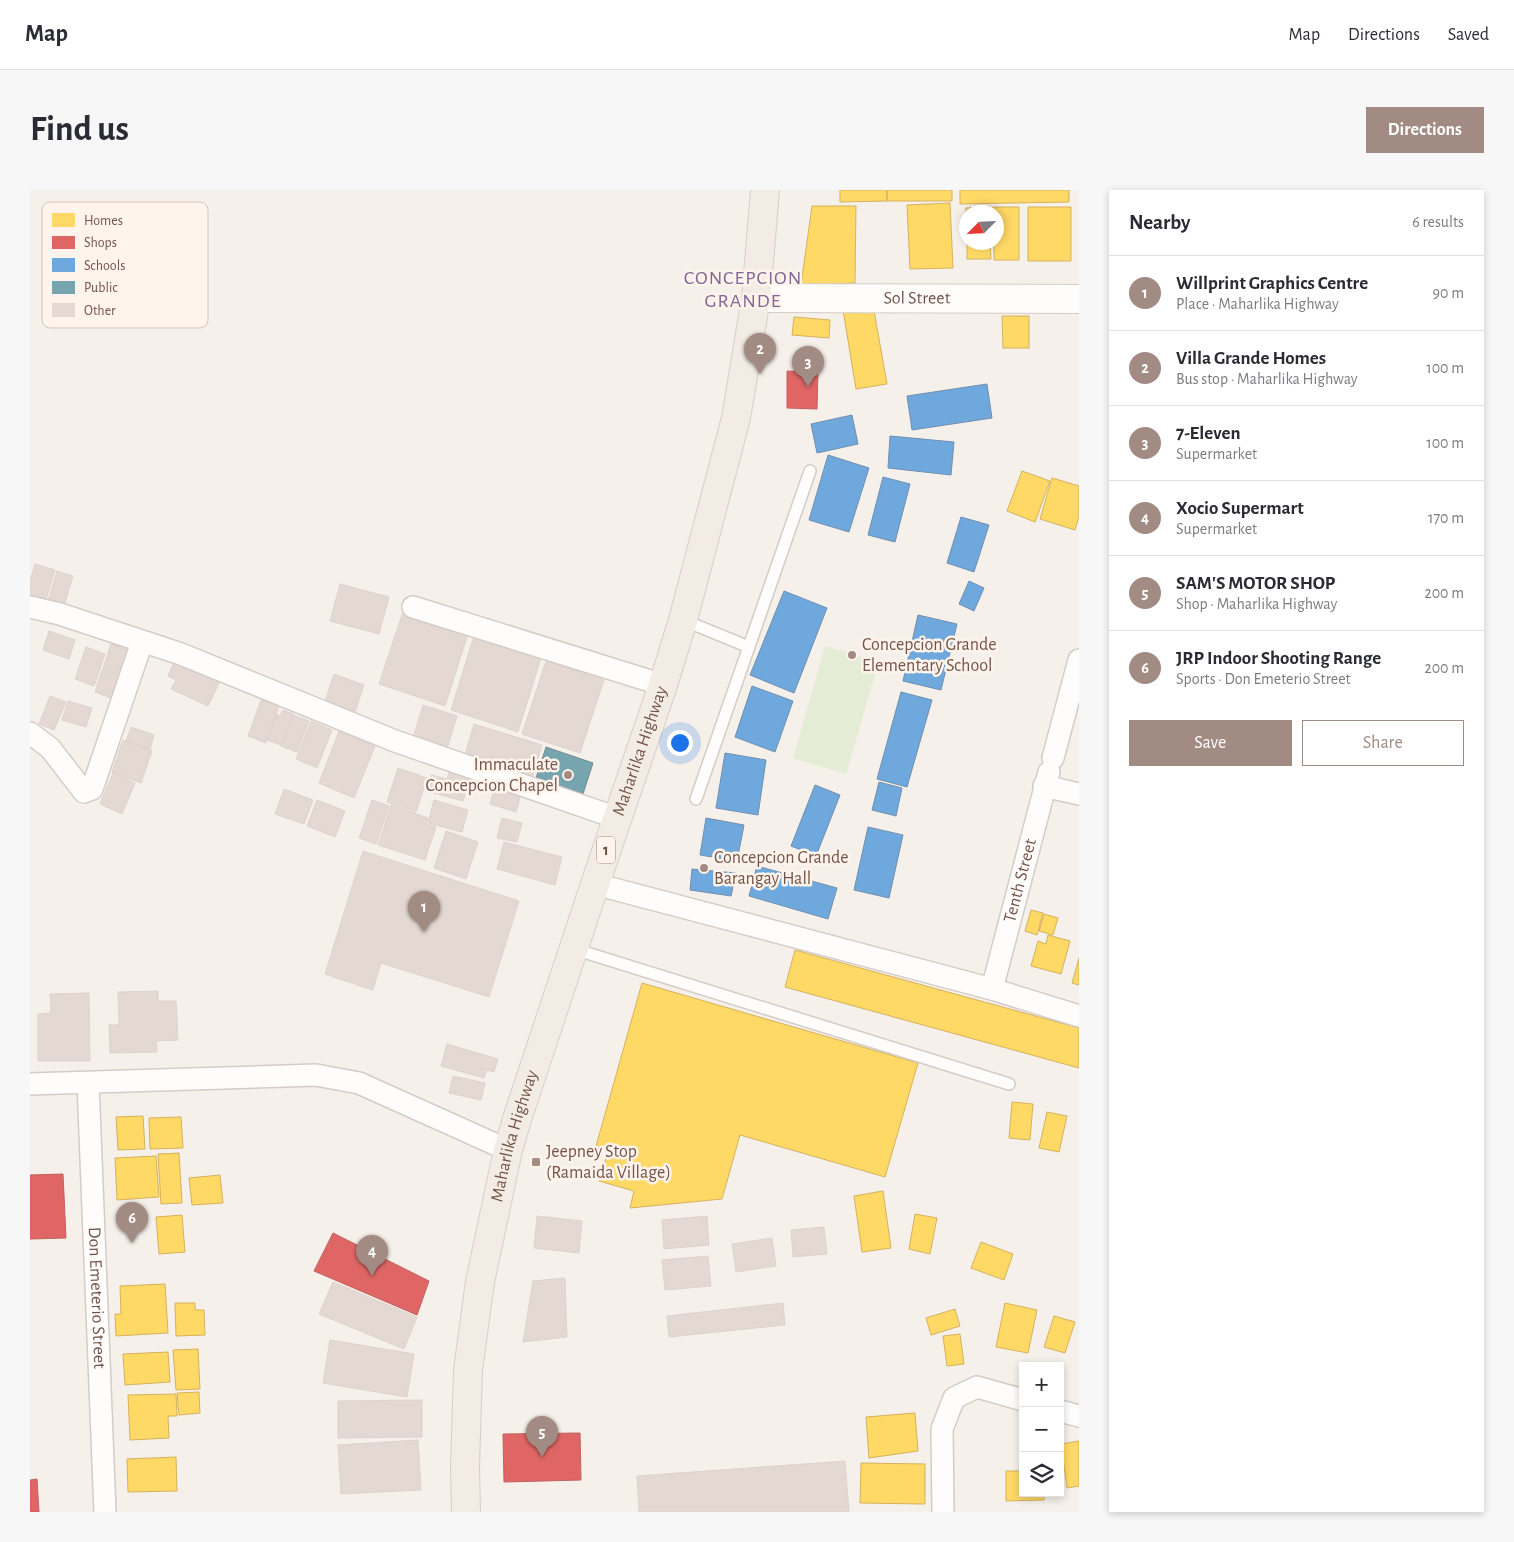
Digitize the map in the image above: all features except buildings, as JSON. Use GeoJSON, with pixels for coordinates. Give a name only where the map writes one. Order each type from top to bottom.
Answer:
{"type":"FeatureCollection","features":[{"type":"Feature","properties":{"kind":"main road","name":"Maharlika Highway"},"geometry":{"type":"LineString","coordinates":[[466,1512],[465,1467],[468,1370],[480,1282],[508,1150],[683,620],[736,418],[756,298],[766,190]]}},
{"type":"Feature","properties":{"kind":"street","name":"Sol Street"},"geometry":{"type":"LineString","coordinates":[[756,298],[1079,299]]}},
{"type":"Feature","properties":{"kind":"street"},"geometry":{"type":"LineString","coordinates":[[30,606],[181,654],[395,741],[617,818]]}},
{"type":"Feature","properties":{"kind":"street"},"geometry":{"type":"LineString","coordinates":[[413,606],[663,684]]}},
{"type":"Feature","properties":{"kind":"street"},"geometry":{"type":"LineString","coordinates":[[30,733],[50,748],[84,792],[92,789],[142,642]]}},
{"type":"Feature","properties":{"kind":"street","name":"Tenth Street"},"geometry":{"type":"LineString","coordinates":[[992,989],[1079,660]]}},
{"type":"Feature","properties":{"kind":"street"},"geometry":{"type":"LineString","coordinates":[[1049,772],[1079,794]]}},
{"type":"Feature","properties":{"kind":"street"},"geometry":{"type":"LineString","coordinates":[[595,884],[992,989],[1079,1016]]}},
{"type":"Feature","properties":{"kind":"street"},"geometry":{"type":"LineString","coordinates":[[30,1084],[316,1075],[359,1082],[508,1150]]}},
{"type":"Feature","properties":{"kind":"street","name":"Don Emeterio Street"},"geometry":{"type":"LineString","coordinates":[[88,1083],[105,1512]]}},
{"type":"Feature","properties":{"kind":"street"},"geometry":{"type":"LineString","coordinates":[[943,1512],[942,1429],[954,1398],[977,1387],[1019,1399]]}},
{"type":"Feature","properties":{"kind":"street"},"geometry":{"type":"LineString","coordinates":[[1064,1412],[1079,1416]]}},
{"type":"Feature","properties":{"kind":"lane"},"geometry":{"type":"LineString","coordinates":[[696,799],[810,471]]}},
{"type":"Feature","properties":{"kind":"lane"},"geometry":{"type":"LineString","coordinates":[[683,620],[749,647]]}},
{"type":"Feature","properties":{"kind":"lane"},"geometry":{"type":"LineString","coordinates":[[574,949],[1009,1084]]}},
{"type":"Feature","properties":{"kind":"green space"},"geometry":{"type":"Polygon","coordinates":[[[825,646],[879,661],[846,774],[793,758],[825,646]]]}},
{"type":"Feature","properties":{"kind":"place","name":"Villa Grande Homes"},"geometry":{"type":"Point","coordinates":[760,374]}},
{"type":"Feature","properties":{"kind":"place","name":"7-Eleven"},"geometry":{"type":"Point","coordinates":[808,387]}},
{"type":"Feature","properties":{"kind":"place","name":"Concepcion Grande Elementary School"},"geometry":{"type":"Point","coordinates":[852,655]}},
{"type":"Feature","properties":{"kind":"place","name":"Immaculate Concepcion Chapel"},"geometry":{"type":"Point","coordinates":[568,775]}},
{"type":"Feature","properties":{"kind":"place","name":"Concepcion Grande Barangay Hall"},"geometry":{"type":"Point","coordinates":[704,868]}},
{"type":"Feature","properties":{"kind":"place","name":"Willprint Graphics Centre"},"geometry":{"type":"Point","coordinates":[424,932]}},
{"type":"Feature","properties":{"kind":"place","name":"Jeepney Stop (Ramaida Village)"},"geometry":{"type":"Point","coordinates":[536,1162]}},
{"type":"Feature","properties":{"kind":"place","name":"JRP Indoor Shooting Range"},"geometry":{"type":"Point","coordinates":[132,1243]}},
{"type":"Feature","properties":{"kind":"place","name":"Xocio Supermart"},"geometry":{"type":"Point","coordinates":[372,1276]}},
{"type":"Feature","properties":{"kind":"place","name":"SAM'S MOTOR SHOP"},"geometry":{"type":"Point","coordinates":[542,1457]}},
{"type":"Feature","properties":{"kind":"district","name":"CONCEPCION GRANDE"},"geometry":{"type":"Point","coordinates":[743,290]}}]}
